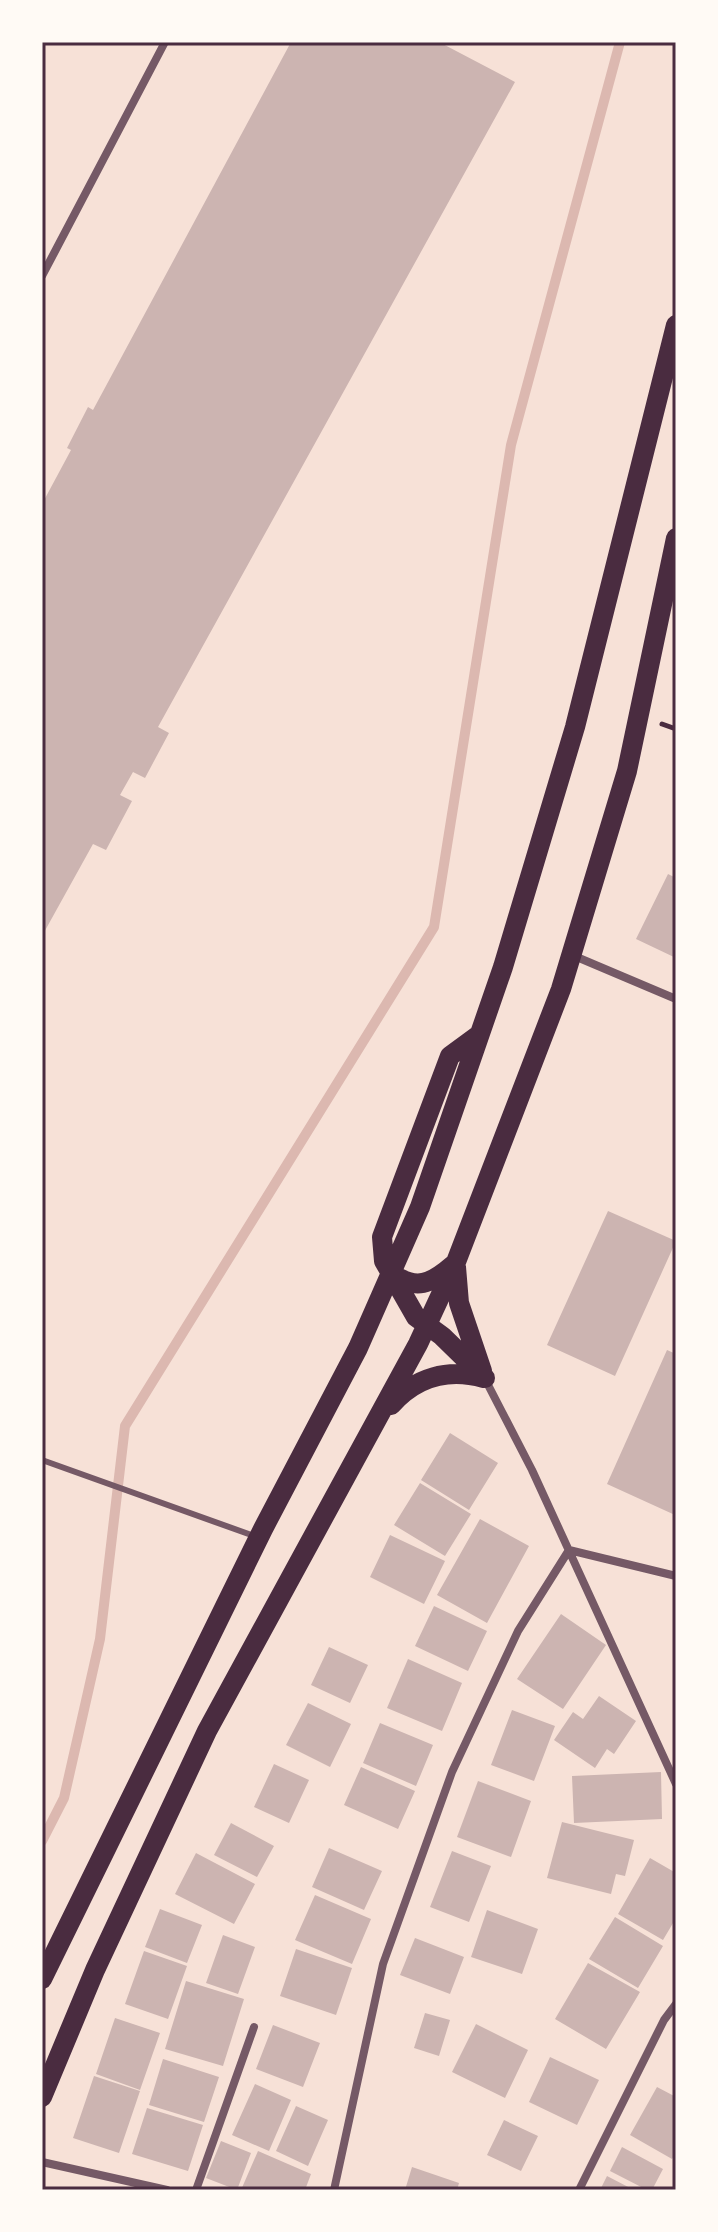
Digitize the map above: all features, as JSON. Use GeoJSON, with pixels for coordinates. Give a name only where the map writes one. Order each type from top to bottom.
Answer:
{"type":"FeatureCollection","features":[{"type":"Feature","properties":{"kind":"main road"},"geometry":{"type":"LineString","coordinates":[[408,1303],[384,1261],[382,1237],[450,1056],[480,1034],[503,967],[575,727],[676,325]]}},
{"type":"Feature","properties":{"kind":"main road"},"geometry":{"type":"LineString","coordinates":[[42,2097],[95,1970],[207,1731],[377,1420],[456,1262],[561,989],[627,771],[675,545]]}},
{"type":"Feature","properties":{"kind":"main road"},"geometry":{"type":"LineString","coordinates":[[391,1273],[404,1283],[413,1285],[427,1282],[456,1262]]}},
{"type":"Feature","properties":{"kind":"main road"},"geometry":{"type":"LineString","coordinates":[[456,1262],[459,1303],[485,1378]]}},
{"type":"Feature","properties":{"kind":"main road"},"geometry":{"type":"LineString","coordinates":[[42,1979],[258,1538],[358,1348],[391,1273]]}},
{"type":"Feature","properties":{"kind":"main road"},"geometry":{"type":"LineString","coordinates":[[358,1348],[386,1313],[408,1303],[427,1305],[430,1318],[457,1335],[485,1378]]}},
{"type":"Feature","properties":{"kind":"main road"},"geometry":{"type":"LineString","coordinates":[[377,1420],[396,1399],[437,1374],[464,1372],[485,1378]]}},
{"type":"Feature","properties":{"kind":"street"},"geometry":{"type":"LineString","coordinates":[[42,276],[165,42]]}},
{"type":"Feature","properties":{"kind":"street"},"geometry":{"type":"LineString","coordinates":[[571,955],[676,999]]}},
{"type":"Feature","properties":{"kind":"street"},"geometry":{"type":"LineString","coordinates":[[485,1378],[532,1470],[676,1784]]}},
{"type":"Feature","properties":{"kind":"street"},"geometry":{"type":"LineString","coordinates":[[569,1550],[676,1576]]}},
{"type":"Feature","properties":{"kind":"street"},"geometry":{"type":"LineString","coordinates":[[334,2190],[383,1964],[452,1772],[518,1631],[569,1550]]}},
{"type":"Feature","properties":{"kind":"street"},"geometry":{"type":"LineString","coordinates":[[579,2190],[664,2020],[676,2004]]}},
{"type":"Feature","properties":{"kind":"street"},"geometry":{"type":"LineString","coordinates":[[196,2190],[254,2027]]}},
{"type":"Feature","properties":{"kind":"street"},"geometry":{"type":"LineString","coordinates":[[42,2162],[167,2190]]}},
{"type":"Feature","properties":{"kind":"lane"},"geometry":{"type":"LineString","coordinates":[[42,1460],[258,1538]]}},
{"type":"Feature","properties":{"kind":"path"},"geometry":{"type":"LineString","coordinates":[[662,724],[676,729]]}},
{"type":"Feature","properties":{"kind":"building"},"geometry":{"type":"Polygon","coordinates":[[[291,42],[439,42],[515,82],[158,727],[169,733],[145,778],[133,772],[120,795],[132,801],[106,850],[93,844],[42,936],[42,504],[71,450],[67,448],[88,407],[93,410],[291,42]]]}},
{"type":"Feature","properties":{"kind":"building"},"geometry":{"type":"Polygon","coordinates":[[[668,874],[676,878],[676,958],[636,939],[668,874]]]}},
{"type":"Feature","properties":{"kind":"building"},"geometry":{"type":"Polygon","coordinates":[[[608,1211],[676,1241],[615,1376],[547,1345],[608,1211]]]}},
{"type":"Feature","properties":{"kind":"building"},"geometry":{"type":"Polygon","coordinates":[[[667,1350],[676,1354],[675,1515],[607,1484],[667,1350]]]}},
{"type":"Feature","properties":{"kind":"building"},"geometry":{"type":"Polygon","coordinates":[[[450,1433],[498,1463],[469,1510],[421,1480],[450,1433]]]}},
{"type":"Feature","properties":{"kind":"building"},"geometry":{"type":"Polygon","coordinates":[[[420,1483],[471,1514],[445,1556],[394,1525],[420,1483]]]}},
{"type":"Feature","properties":{"kind":"building"},"geometry":{"type":"Polygon","coordinates":[[[480,1519],[529,1546],[487,1623],[437,1595],[480,1519]]]}},
{"type":"Feature","properties":{"kind":"building"},"geometry":{"type":"Polygon","coordinates":[[[390,1535],[445,1561],[424,1604],[370,1577],[390,1535]]]}},
{"type":"Feature","properties":{"kind":"building"},"geometry":{"type":"Polygon","coordinates":[[[434,1606],[487,1631],[468,1671],[415,1646],[434,1606]]]}},
{"type":"Feature","properties":{"kind":"building"},"geometry":{"type":"Polygon","coordinates":[[[561,1614],[606,1645],[563,1709],[517,1679],[561,1614]]]}},
{"type":"Feature","properties":{"kind":"building"},"geometry":{"type":"Polygon","coordinates":[[[329,1647],[368,1665],[350,1703],[311,1685],[329,1647]]]}},
{"type":"Feature","properties":{"kind":"building"},"geometry":{"type":"Polygon","coordinates":[[[408,1659],[462,1683],[442,1731],[387,1708],[408,1659]]]}},
{"type":"Feature","properties":{"kind":"building"},"geometry":{"type":"Polygon","coordinates":[[[599,1696],[636,1721],[614,1754],[607,1749],[595,1768],[554,1740],[573,1712],[583,1719],[599,1696]]]}},
{"type":"Feature","properties":{"kind":"building"},"geometry":{"type":"Polygon","coordinates":[[[308,1703],[351,1724],[330,1767],[286,1745],[308,1703]]]}},
{"type":"Feature","properties":{"kind":"building"},"geometry":{"type":"Polygon","coordinates":[[[512,1710],[555,1726],[534,1781],[491,1765],[512,1710]]]}},
{"type":"Feature","properties":{"kind":"building"},"geometry":{"type":"Polygon","coordinates":[[[380,1723],[433,1745],[416,1786],[363,1763],[380,1723]]]}},
{"type":"Feature","properties":{"kind":"building"},"geometry":{"type":"Polygon","coordinates":[[[274,1764],[309,1780],[289,1823],[254,1807],[274,1764]]]}},
{"type":"Feature","properties":{"kind":"building"},"geometry":{"type":"Polygon","coordinates":[[[361,1767],[415,1791],[398,1829],[344,1805],[361,1767]]]}},
{"type":"Feature","properties":{"kind":"building"},"geometry":{"type":"Polygon","coordinates":[[[661,1772],[662,1819],[574,1823],[572,1776],[661,1772]]]}},
{"type":"Feature","properties":{"kind":"building"},"geometry":{"type":"Polygon","coordinates":[[[478,1781],[531,1801],[511,1857],[457,1837],[478,1781]]]}},
{"type":"Feature","properties":{"kind":"building"},"geometry":{"type":"Polygon","coordinates":[[[562,1822],[634,1840],[625,1876],[616,1874],[611,1894],[547,1878],[562,1822]]]}},
{"type":"Feature","properties":{"kind":"building"},"geometry":{"type":"Polygon","coordinates":[[[231,1823],[274,1846],[257,1877],[214,1855],[231,1823]]]}},
{"type":"Feature","properties":{"kind":"building"},"geometry":{"type":"Polygon","coordinates":[[[329,1848],[382,1871],[364,1910],[312,1887],[329,1848]]]}},
{"type":"Feature","properties":{"kind":"building"},"geometry":{"type":"Polygon","coordinates":[[[452,1851],[491,1866],[469,1922],[430,1907],[452,1851]]]}},
{"type":"Feature","properties":{"kind":"building"},"geometry":{"type":"Polygon","coordinates":[[[196,1853],[255,1884],[234,1924],[175,1894],[196,1853]]]}},
{"type":"Feature","properties":{"kind":"building"},"geometry":{"type":"Polygon","coordinates":[[[650,1858],[676,1873],[676,1918],[663,1940],[618,1914],[650,1858]]]}},
{"type":"Feature","properties":{"kind":"building"},"geometry":{"type":"Polygon","coordinates":[[[315,1895],[371,1919],[352,1964],[295,1940],[315,1895]]]}},
{"type":"Feature","properties":{"kind":"building"},"geometry":{"type":"Polygon","coordinates":[[[160,1909],[202,1925],[187,1963],[145,1947],[160,1909]]]}},
{"type":"Feature","properties":{"kind":"building"},"geometry":{"type":"Polygon","coordinates":[[[487,1910],[538,1929],[522,1974],[471,1957],[487,1910]]]}},
{"type":"Feature","properties":{"kind":"building"},"geometry":{"type":"Polygon","coordinates":[[[615,1917],[663,1946],[638,1988],[589,1959],[615,1917]]]}},
{"type":"Feature","properties":{"kind":"building"},"geometry":{"type":"Polygon","coordinates":[[[223,1935],[255,1947],[238,1994],[206,1983],[223,1935]]]}},
{"type":"Feature","properties":{"kind":"building"},"geometry":{"type":"Polygon","coordinates":[[[415,1938],[464,1957],[450,1994],[400,1975],[415,1938]]]}},
{"type":"Feature","properties":{"kind":"building"},"geometry":{"type":"Polygon","coordinates":[[[296,1949],[352,1968],[336,2015],[280,1996],[296,1949]]]}},
{"type":"Feature","properties":{"kind":"building"},"geometry":{"type":"Polygon","coordinates":[[[144,1951],[187,1966],[168,2019],[125,2004],[144,1951]]]}},
{"type":"Feature","properties":{"kind":"building"},"geometry":{"type":"Polygon","coordinates":[[[588,1963],[640,1992],[606,2049],[555,2019],[588,1963]]]}},
{"type":"Feature","properties":{"kind":"building"},"geometry":{"type":"Polygon","coordinates":[[[186,1981],[244,1999],[223,2066],[165,2049],[186,1981]]]}},
{"type":"Feature","properties":{"kind":"building"},"geometry":{"type":"Polygon","coordinates":[[[425,2013],[450,2020],[439,2056],[414,2048],[425,2013]]]}},
{"type":"Feature","properties":{"kind":"building"},"geometry":{"type":"Polygon","coordinates":[[[115,2018],[160,2033],[140,2090],[96,2074],[115,2018]]]}},
{"type":"Feature","properties":{"kind":"building"},"geometry":{"type":"Polygon","coordinates":[[[476,2024],[528,2050],[505,2098],[452,2072],[476,2024]]]}},
{"type":"Feature","properties":{"kind":"building"},"geometry":{"type":"Polygon","coordinates":[[[273,2025],[320,2043],[303,2087],[256,2069],[273,2025]]]}},
{"type":"Feature","properties":{"kind":"building"},"geometry":{"type":"Polygon","coordinates":[[[550,2057],[599,2080],[577,2125],[529,2102],[550,2057]]]}},
{"type":"Feature","properties":{"kind":"building"},"geometry":{"type":"Polygon","coordinates":[[[163,2059],[219,2077],[204,2122],[149,2105],[163,2059]]]}},
{"type":"Feature","properties":{"kind":"building"},"geometry":{"type":"Polygon","coordinates":[[[94,2076],[140,2091],[119,2153],[73,2138],[94,2076]]]}},
{"type":"Feature","properties":{"kind":"building"},"geometry":{"type":"Polygon","coordinates":[[[255,2084],[291,2100],[269,2151],[232,2135],[255,2084]]]}},
{"type":"Feature","properties":{"kind":"building"},"geometry":{"type":"Polygon","coordinates":[[[657,2087],[676,2097],[676,2153],[672,2159],[630,2135],[657,2087]]]}},
{"type":"Feature","properties":{"kind":"building"},"geometry":{"type":"Polygon","coordinates":[[[296,2106],[328,2120],[308,2166],[276,2151],[296,2106]]]}},
{"type":"Feature","properties":{"kind":"building"},"geometry":{"type":"Polygon","coordinates":[[[147,2108],[203,2125],[188,2171],[132,2154],[147,2108]]]}},
{"type":"Feature","properties":{"kind":"building"},"geometry":{"type":"Polygon","coordinates":[[[504,2120],[538,2136],[521,2171],[487,2155],[504,2120]]]}},
{"type":"Feature","properties":{"kind":"building"},"geometry":{"type":"Polygon","coordinates":[[[221,2141],[251,2153],[237,2190],[206,2178],[221,2141]]]}},
{"type":"Feature","properties":{"kind":"building"},"geometry":{"type":"Polygon","coordinates":[[[622,2147],[663,2169],[652,2190],[610,2171],[622,2147]]]}},
{"type":"Feature","properties":{"kind":"building"},"geometry":{"type":"Polygon","coordinates":[[[258,2151],[311,2174],[305,2190],[241,2190],[258,2151]]]}},
{"type":"Feature","properties":{"kind":"building"},"geometry":{"type":"Polygon","coordinates":[[[412,2167],[459,2183],[457,2190],[405,2190],[412,2167]]]}},
{"type":"Feature","properties":{"kind":"building"},"geometry":{"type":"Polygon","coordinates":[[[607,2176],[634,2190],[600,2190],[607,2176]]]}},
{"type":"Feature","properties":{"kind":"waterway"},"geometry":{"type":"LineString","coordinates":[[42,1841],[64,1798],[100,1639],[125,1426],[434,927],[511,445],[620,42]]}}]}
